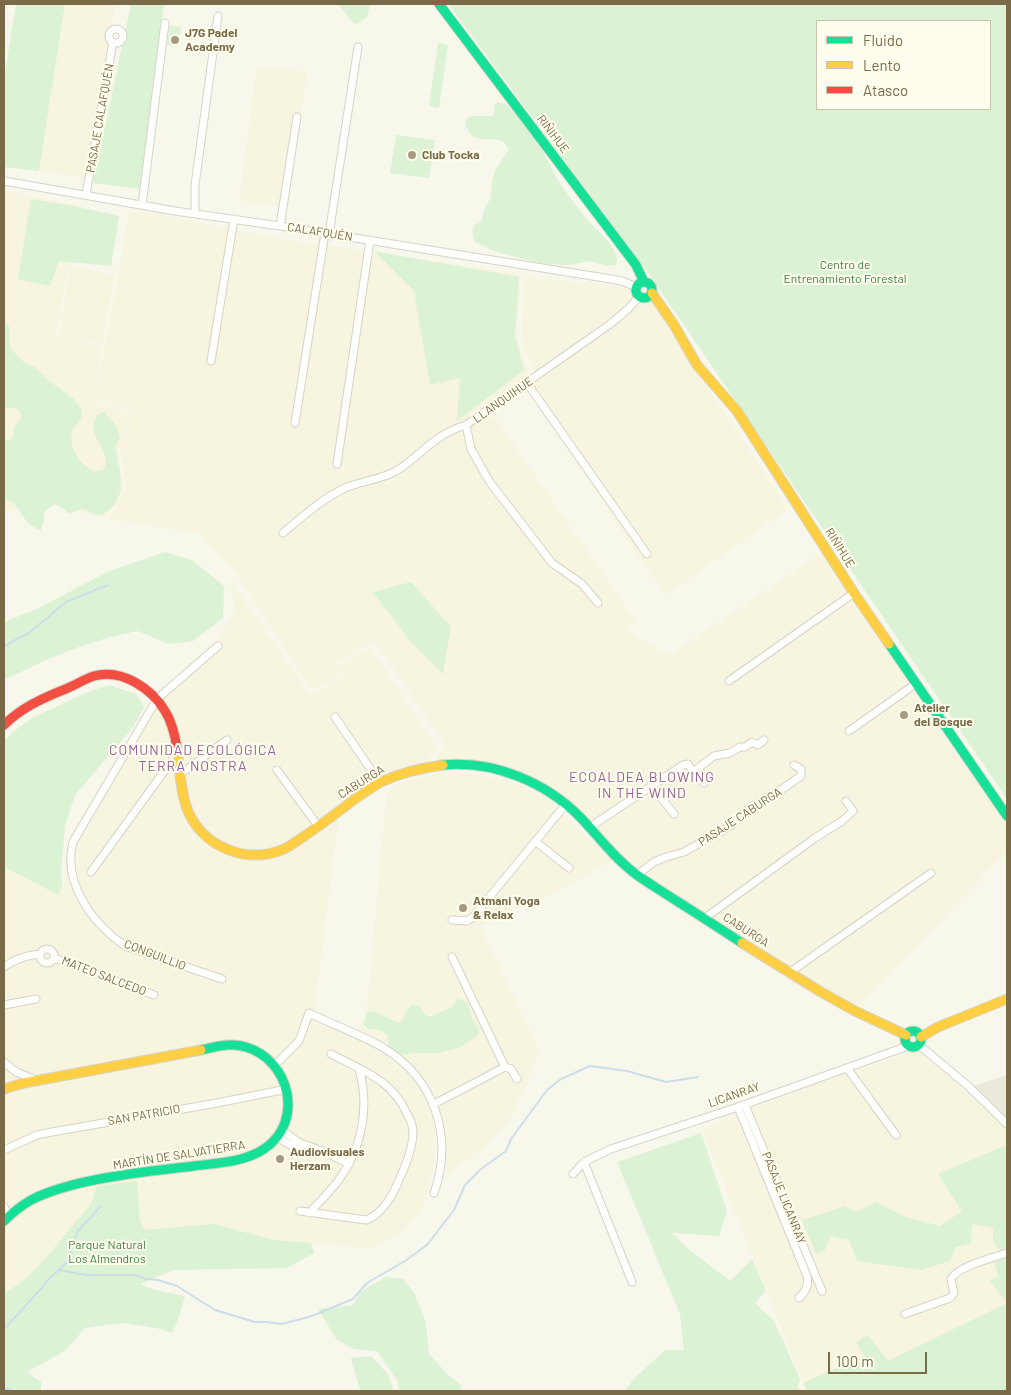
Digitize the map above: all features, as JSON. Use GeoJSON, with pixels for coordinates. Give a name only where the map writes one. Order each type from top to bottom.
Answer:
{"type":"FeatureCollection","features":[{"type":"Feature","properties":{"kind":"street","name":"RIÑIHUE"},"geometry":{"type":"LineString","coordinates":[[439,4],[636,266],[644,282],[651,286],[652,293],[674,325],[697,365],[736,411],[854,593],[1007,816]]}},
{"type":"Feature","properties":{"kind":"street"},"geometry":{"type":"LineString","coordinates":[[195,213],[194,185],[218,16]]}},
{"type":"Feature","properties":{"kind":"street"},"geometry":{"type":"LineString","coordinates":[[142,205],[165,23]]}},
{"type":"Feature","properties":{"kind":"street","name":"PASAJE CALAFQUÉN"},"geometry":{"type":"LineString","coordinates":[[86,194],[114,42]]}},
{"type":"Feature","properties":{"kind":"street"},"geometry":{"type":"LineString","coordinates":[[295,423],[358,47]]}},
{"type":"Feature","properties":{"kind":"street"},"geometry":{"type":"LineString","coordinates":[[280,226],[297,117]]}},
{"type":"Feature","properties":{"kind":"street","name":"CALAFQUÉN"},"geometry":{"type":"LineString","coordinates":[[4,182],[612,279],[622,281],[637,292]]}},
{"type":"Feature","properties":{"kind":"street"},"geometry":{"type":"LineString","coordinates":[[211,361],[234,219]]}},
{"type":"Feature","properties":{"kind":"street"},"geometry":{"type":"LineString","coordinates":[[337,464],[370,240]]}},
{"type":"Feature","properties":{"kind":"street"},"geometry":{"type":"LineString","coordinates":[[644,282],[639,283],[637,292],[646,298],[652,293]]}},
{"type":"Feature","properties":{"kind":"street","name":"LLANQUIHUE"},"geometry":{"type":"LineString","coordinates":[[283,534],[324,501],[343,489],[391,474],[450,430],[466,426],[609,324],[628,308],[637,292]]}},
{"type":"Feature","properties":{"kind":"street"},"geometry":{"type":"LineString","coordinates":[[527,383],[647,554]]}},
{"type":"Feature","properties":{"kind":"street"},"geometry":{"type":"LineString","coordinates":[[466,426],[471,449],[489,480],[552,563],[582,584],[598,603]]}},
{"type":"Feature","properties":{"kind":"street"},"geometry":{"type":"LineString","coordinates":[[729,681],[854,593]]}},
{"type":"Feature","properties":{"kind":"street","name":"CONGUILLIO"},"geometry":{"type":"LineString","coordinates":[[218,646],[157,699],[73,842],[70,860],[71,873],[88,909],[116,940],[126,946],[222,980]]}},
{"type":"Feature","properties":{"kind":"street","name":"CABURGA"},"geometry":{"type":"LineString","coordinates":[[4,726],[20,710],[96,675],[111,675],[125,678],[145,688],[157,699],[171,724],[186,809],[194,823],[204,836],[226,849],[242,854],[268,854],[284,849],[380,783],[401,774],[448,764],[497,769],[521,777],[541,787],[566,804],[621,862],[637,875],[789,973],[849,1008],[890,1025],[906,1035],[913,1031],[918,1033],[920,1041]]}},
{"type":"Feature","properties":{"kind":"street"},"geometry":{"type":"LineString","coordinates":[[849,731],[917,683]]}},
{"type":"Feature","properties":{"kind":"street"},"geometry":{"type":"LineString","coordinates":[[335,717],[380,783]]}},
{"type":"Feature","properties":{"kind":"street"},"geometry":{"type":"LineString","coordinates":[[179,775],[227,740]]}},
{"type":"Feature","properties":{"kind":"street"},"geometry":{"type":"LineString","coordinates":[[694,772],[714,756],[730,753],[752,742],[758,745],[764,740]]}},
{"type":"Feature","properties":{"kind":"street"},"geometry":{"type":"LineString","coordinates":[[91,872],[176,755]]}},
{"type":"Feature","properties":{"kind":"street"},"geometry":{"type":"LineString","coordinates":[[590,828],[682,765],[688,764],[704,783]]}},
{"type":"Feature","properties":{"kind":"street","name":"PASAJE CABURGA"},"geometry":{"type":"LineString","coordinates":[[637,875],[654,862],[684,852],[732,825],[748,809],[801,776],[801,769],[794,765]]}},
{"type":"Feature","properties":{"kind":"street"},"geometry":{"type":"LineString","coordinates":[[277,770],[318,826]]}},
{"type":"Feature","properties":{"kind":"street"},"geometry":{"type":"LineString","coordinates":[[651,785],[674,814]]}},
{"type":"Feature","properties":{"kind":"street"},"geometry":{"type":"LineString","coordinates":[[705,918],[815,838],[842,821],[853,811],[846,801]]}},
{"type":"Feature","properties":{"kind":"street"},"geometry":{"type":"LineString","coordinates":[[452,920],[467,921],[473,917],[566,804]]}},
{"type":"Feature","properties":{"kind":"street"},"geometry":{"type":"LineString","coordinates":[[536,842],[569,868]]}},
{"type":"Feature","properties":{"kind":"street"},"geometry":{"type":"LineString","coordinates":[[789,973],[931,872]]}},
{"type":"Feature","properties":{"kind":"street","name":"MATEO SALCEDO"},"geometry":{"type":"LineString","coordinates":[[4,967],[13,961],[30,955],[40,954],[40,960],[46,964],[50,963],[54,958],[154,995]]}},
{"type":"Feature","properties":{"kind":"street"},"geometry":{"type":"LineString","coordinates":[[452,957],[505,1067],[511,1069],[517,1079]]}},
{"type":"Feature","properties":{"kind":"street","name":"MATEO SALCEDO"},"geometry":{"type":"LineString","coordinates":[[4,960],[13,961]]}},
{"type":"Feature","properties":{"kind":"street"},"geometry":{"type":"LineString","coordinates":[[4,1005],[36,999]]}},
{"type":"Feature","properties":{"kind":"street"},"geometry":{"type":"LineString","coordinates":[[906,1035],[908,1046],[915,1047],[938,1027],[1007,999]]}},
{"type":"Feature","properties":{"kind":"street"},"geometry":{"type":"LineString","coordinates":[[275,1065],[299,1041],[309,1013],[369,1040],[391,1053],[414,1073],[425,1088],[434,1104],[440,1122],[442,1142],[439,1174],[434,1193]]}},
{"type":"Feature","properties":{"kind":"street"},"geometry":{"type":"LineString","coordinates":[[920,1041],[1007,1124]]}},
{"type":"Feature","properties":{"kind":"street"},"geometry":{"type":"LineString","coordinates":[[4,1089],[226,1044],[240,1044],[253,1048],[265,1055],[282,1076],[287,1089],[288,1110],[279,1133],[294,1148],[309,1151],[316,1148],[347,1163]]}},
{"type":"Feature","properties":{"kind":"street","name":"LICANRAY"},"geometry":{"type":"LineString","coordinates":[[574,1174],[584,1162],[611,1149],[742,1106],[908,1046]]}},
{"type":"Feature","properties":{"kind":"street"},"geometry":{"type":"LineString","coordinates":[[300,1211],[366,1220],[373,1217],[390,1198],[409,1155],[412,1140],[413,1131],[410,1120],[403,1105],[393,1092],[374,1076],[331,1054]]}},
{"type":"Feature","properties":{"kind":"street"},"geometry":{"type":"LineString","coordinates":[[4,1062],[16,1072],[38,1081]]}},
{"type":"Feature","properties":{"kind":"street"},"geometry":{"type":"LineString","coordinates":[[434,1104],[505,1067]]}},
{"type":"Feature","properties":{"kind":"street"},"geometry":{"type":"LineString","coordinates":[[847,1068],[896,1135]]}},
{"type":"Feature","properties":{"kind":"street"},"geometry":{"type":"LineString","coordinates":[[309,1212],[311,1204],[347,1163],[360,1114],[359,1069]]}},
{"type":"Feature","properties":{"kind":"street","name":"SAN PATRICIO"},"geometry":{"type":"LineString","coordinates":[[4,1150],[37,1135],[287,1089]]}},
{"type":"Feature","properties":{"kind":"street"},"geometry":{"type":"LineString","coordinates":[[742,1106],[807,1276],[806,1289],[799,1298]]}},
{"type":"Feature","properties":{"kind":"street","name":"PASAJE LICANRAY"},"geometry":{"type":"LineString","coordinates":[[742,1106],[822,1291]]}},
{"type":"Feature","properties":{"kind":"street","name":"MARTÍN DE SALVATIERRA"},"geometry":{"type":"LineString","coordinates":[[6,1218],[37,1197],[63,1186],[241,1158],[260,1152],[279,1133]]}},
{"type":"Feature","properties":{"kind":"street"},"geometry":{"type":"LineString","coordinates":[[584,1162],[632,1282]]}},
{"type":"Feature","properties":{"kind":"street"},"geometry":{"type":"LineString","coordinates":[[4,1207],[6,1218]]}},
{"type":"Feature","properties":{"kind":"street"},"geometry":{"type":"LineString","coordinates":[[905,1314],[950,1298],[954,1293],[951,1279],[955,1274],[965,1268],[1007,1253]]}},
{"type":"Feature","properties":{"kind":"shaded area"},"geometry":{"type":"Polygon","coordinates":[[[65,4],[115,4],[86,178],[39,171],[65,4]]]}},
{"type":"Feature","properties":{"kind":"shaded area"},"geometry":{"type":"Polygon","coordinates":[[[257,66],[307,71],[288,207],[239,201],[257,66]]]}},
{"type":"Feature","properties":{"kind":"shaded area"},"geometry":{"type":"Polygon","coordinates":[[[4,191],[79,205],[56,335],[102,346],[95,399],[130,209],[270,237],[521,274],[517,338],[530,376],[492,413],[636,622],[626,629],[668,656],[822,553],[897,667],[1007,826],[1007,851],[857,1008],[802,977],[655,882],[628,861],[577,808],[545,784],[509,769],[480,762],[436,760],[445,745],[375,641],[336,662],[344,674],[312,691],[236,574],[197,533],[108,519],[119,503],[126,487],[120,447],[133,410],[95,401],[95,403],[131,412],[118,449],[123,488],[117,503],[104,518],[44,502],[11,512],[4,512],[4,191]]]}},
{"type":"Feature","properties":{"kind":"shaded area"},"geometry":{"type":"Polygon","coordinates":[[[70,265],[115,275],[102,344],[59,335],[70,265]]]}},
{"type":"Feature","properties":{"kind":"shaded area"},"geometry":{"type":"Polygon","coordinates":[[[525,276],[626,288],[642,308],[651,301],[788,509],[666,595],[632,548],[528,388],[537,381],[521,341],[525,276]]]}},
{"type":"Feature","properties":{"kind":"shaded area"},"geometry":{"type":"Polygon","coordinates":[[[230,580],[310,695],[346,675],[339,664],[370,647],[438,748],[424,764],[340,806],[313,1021],[355,1038],[377,1050],[405,1071],[423,1093],[433,1116],[436,1141],[434,1167],[423,1208],[404,1231],[372,1249],[274,1240],[214,1224],[44,1260],[24,1280],[4,1294],[4,867],[60,895],[64,884],[69,836],[157,694],[215,641],[235,611],[230,580]]]}},
{"type":"Feature","properties":{"kind":"shaded area"},"geometry":{"type":"Polygon","coordinates":[[[462,773],[502,779],[546,797],[612,861],[552,894],[503,914],[480,926],[540,1052],[509,1120],[481,1149],[447,1176],[446,1134],[435,1091],[413,1065],[382,1043],[360,1031],[367,1007],[387,791],[401,782],[433,774],[462,773]]]}},
{"type":"Feature","properties":{"kind":"shaded area"},"geometry":{"type":"Polygon","coordinates":[[[918,1050],[1007,1128],[1007,1391],[806,1391],[702,1129],[818,1083],[918,1050]]]}},
{"type":"Feature","properties":{"kind":"shaded area"},"geometry":{"type":"Polygon","coordinates":[[[1007,1075],[1007,1120],[974,1086],[1007,1075]]]}},
{"type":"Feature","properties":{"kind":"green space"},"geometry":{"type":"Polygon","coordinates":[[[16,4],[65,4],[39,171],[4,167],[4,79],[16,4]]]}},
{"type":"Feature","properties":{"kind":"green space"},"geometry":{"type":"Polygon","coordinates":[[[131,4],[164,4],[140,189],[93,183],[131,4]]]}},
{"type":"Feature","properties":{"kind":"green space"},"geometry":{"type":"Polygon","coordinates":[[[338,4],[370,4],[367,17],[355,25],[338,4]]]}},
{"type":"Feature","properties":{"kind":"green space","name":"Centro de Entrenamiento Forestal"},"geometry":{"type":"Polygon","coordinates":[[[448,4],[1007,4],[1007,799],[649,274],[448,4]]]}},
{"type":"Feature","properties":{"kind":"green space"},"geometry":{"type":"Polygon","coordinates":[[[170,25],[181,27],[178,47],[167,45],[170,25]]]}},
{"type":"Feature","properties":{"kind":"green space"},"geometry":{"type":"Polygon","coordinates":[[[438,43],[448,45],[439,108],[429,106],[438,43]]]}},
{"type":"Feature","properties":{"kind":"green space"},"geometry":{"type":"Polygon","coordinates":[[[497,102],[508,105],[525,123],[538,141],[564,189],[615,252],[616,265],[606,266],[590,261],[569,265],[543,264],[496,252],[475,242],[473,236],[474,228],[475,225],[481,222],[485,207],[491,198],[494,172],[509,149],[502,141],[479,139],[471,135],[465,123],[467,118],[472,116],[493,116],[494,106],[497,102]]]}},
{"type":"Feature","properties":{"kind":"green space"},"geometry":{"type":"Polygon","coordinates":[[[396,135],[435,140],[429,178],[390,173],[396,135]]]}},
{"type":"Feature","properties":{"kind":"green space"},"geometry":{"type":"Polygon","coordinates":[[[31,199],[119,216],[111,266],[59,261],[50,286],[18,279],[31,199]]]}},
{"type":"Feature","properties":{"kind":"green space"},"geometry":{"type":"Polygon","coordinates":[[[374,251],[519,277],[515,336],[524,370],[457,421],[460,378],[430,385],[414,291],[374,251]]]}},
{"type":"Feature","properties":{"kind":"green space"},"geometry":{"type":"Polygon","coordinates":[[[4,321],[9,327],[10,347],[12,350],[25,363],[35,367],[49,381],[74,399],[82,411],[79,422],[72,432],[72,445],[81,461],[95,472],[104,470],[106,459],[94,431],[95,419],[104,412],[116,425],[120,438],[115,446],[121,487],[116,502],[103,514],[96,515],[82,509],[69,514],[55,504],[44,512],[41,530],[29,523],[15,505],[4,499],[4,440],[12,439],[14,427],[21,417],[18,409],[4,406],[4,321]]]}},
{"type":"Feature","properties":{"kind":"green space"},"geometry":{"type":"Polygon","coordinates":[[[165,552],[192,560],[224,586],[223,618],[193,641],[168,644],[138,631],[110,637],[79,647],[4,680],[4,622],[37,609],[109,571],[165,552]]]}},
{"type":"Feature","properties":{"kind":"green space"},"geometry":{"type":"Polygon","coordinates":[[[411,582],[451,627],[443,674],[407,638],[372,592],[411,582]]]}},
{"type":"Feature","properties":{"kind":"green space"},"geometry":{"type":"Polygon","coordinates":[[[109,685],[136,694],[144,707],[134,726],[75,795],[65,826],[61,871],[62,887],[59,895],[4,867],[4,741],[34,717],[88,692],[109,685]]]}},
{"type":"Feature","properties":{"kind":"green space"},"geometry":{"type":"Polygon","coordinates":[[[458,998],[468,1004],[472,1019],[479,1032],[476,1037],[461,1047],[438,1053],[404,1055],[388,1046],[388,1036],[384,1032],[377,1029],[368,1029],[364,1025],[366,1014],[370,1011],[399,1023],[403,1020],[410,1005],[420,1006],[424,1014],[429,1017],[452,1007],[458,998]]]}},
{"type":"Feature","properties":{"kind":"green space"},"geometry":{"type":"Polygon","coordinates":[[[701,1133],[727,1211],[719,1236],[672,1233],[692,1252],[730,1281],[752,1259],[766,1291],[755,1303],[774,1321],[800,1379],[798,1385],[800,1391],[624,1391],[665,1350],[684,1350],[680,1314],[617,1162],[701,1133]]]}},
{"type":"Feature","properties":{"kind":"green space"},"geometry":{"type":"Polygon","coordinates":[[[1007,1145],[1007,1302],[989,1280],[998,1277],[995,1265],[1001,1252],[993,1241],[993,1228],[972,1224],[971,1244],[956,1247],[950,1261],[921,1270],[857,1261],[849,1240],[830,1236],[825,1250],[816,1254],[802,1220],[845,1206],[856,1212],[876,1202],[905,1217],[940,1226],[962,1211],[938,1174],[1007,1145]]]}},
{"type":"Feature","properties":{"kind":"green space","name":"Parque Natural Los Almendros"},"geometry":{"type":"Polygon","coordinates":[[[137,1181],[140,1221],[145,1230],[214,1224],[274,1240],[311,1243],[314,1253],[287,1268],[173,1270],[140,1284],[155,1290],[185,1296],[172,1333],[157,1328],[122,1323],[85,1328],[65,1351],[27,1372],[41,1382],[41,1391],[4,1391],[4,1294],[24,1280],[44,1260],[91,1204],[97,1186],[137,1181]]]}},
{"type":"Feature","properties":{"kind":"green space"},"geometry":{"type":"Polygon","coordinates":[[[386,1277],[403,1279],[415,1294],[426,1323],[429,1354],[448,1375],[461,1385],[460,1391],[399,1391],[398,1382],[377,1351],[354,1349],[337,1340],[318,1309],[353,1305],[361,1291],[386,1277]]]}},
{"type":"Feature","properties":{"kind":"green space"},"geometry":{"type":"Polygon","coordinates":[[[1007,1303],[1007,1391],[807,1391],[803,1383],[864,1356],[856,1342],[868,1335],[888,1361],[1007,1303]]]}},
{"type":"Feature","properties":{"kind":"green space"},"geometry":{"type":"Polygon","coordinates":[[[371,1356],[388,1374],[394,1391],[360,1391],[351,1358],[371,1356]]]}},
{"type":"Feature","properties":{"kind":"waterway"},"geometry":{"type":"LineString","coordinates":[[4,646],[29,633],[66,602],[108,585]]}},
{"type":"Feature","properties":{"kind":"waterway"},"geometry":{"type":"LineString","coordinates":[[59,1270],[86,1275],[135,1275],[146,1279],[158,1280],[177,1286],[215,1310],[255,1322],[282,1324],[312,1316],[353,1299],[367,1283],[405,1261],[427,1245],[454,1210],[465,1185],[481,1169],[506,1151],[511,1139],[547,1090],[561,1079],[590,1066],[627,1071],[666,1082],[698,1077]]}},
{"type":"Feature","properties":{"kind":"waterway"},"geometry":{"type":"LineString","coordinates":[[4,1327],[67,1262],[78,1231],[100,1207]]}},
{"type":"Feature","properties":{"kind":"waterway"},"geometry":{"type":"LineString","coordinates":[[4,1388],[14,1391]]}},
{"type":"Feature","properties":{"kind":"traffic: fast"},"geometry":{"type":"LineString","coordinates":[[439,4],[636,265],[644,282]]}},
{"type":"Feature","properties":{"kind":"traffic: fast"},"geometry":{"type":"LineString","coordinates":[[641,282],[647,282],[652,287],[652,290],[650,296],[641,298],[636,293],[636,287],[641,282]]}},
{"type":"Feature","properties":{"kind":"traffic: fast"},"geometry":{"type":"LineString","coordinates":[[889,644],[1007,816]]}},
{"type":"Feature","properties":{"kind":"traffic: fast"},"geometry":{"type":"LineString","coordinates":[[443,765],[462,764],[499,770],[518,776],[552,794],[581,818],[629,869],[742,943]]}},
{"type":"Feature","properties":{"kind":"traffic: fast"},"geometry":{"type":"LineString","coordinates":[[913,1031],[919,1033],[921,1039],[919,1045],[913,1047],[907,1045],[905,1039],[907,1033],[913,1031]]}},
{"type":"Feature","properties":{"kind":"traffic: fast"},"geometry":{"type":"LineString","coordinates":[[4,1221],[31,1200],[68,1186],[111,1177],[230,1161],[248,1157],[264,1149],[277,1137],[285,1124],[288,1108],[287,1093],[282,1078],[273,1065],[261,1054],[246,1047],[229,1045],[201,1050]]}},
{"type":"Feature","properties":{"kind":"traffic: slow"},"geometry":{"type":"LineString","coordinates":[[652,293],[674,325],[697,365],[737,411],[889,644]]}},
{"type":"Feature","properties":{"kind":"traffic: slow"},"geometry":{"type":"LineString","coordinates":[[177,748],[183,796],[195,824],[215,843],[228,850],[241,854],[255,855],[284,849],[381,782],[411,771],[443,765]]}},
{"type":"Feature","properties":{"kind":"traffic: slow"},"geometry":{"type":"LineString","coordinates":[[742,943],[821,992],[855,1011],[906,1035]]}},
{"type":"Feature","properties":{"kind":"traffic: slow"},"geometry":{"type":"LineString","coordinates":[[921,1037],[938,1027],[1007,999]]}},
{"type":"Feature","properties":{"kind":"traffic: slow"},"geometry":{"type":"LineString","coordinates":[[4,1089],[24,1083],[201,1050]]}},
{"type":"Feature","properties":{"kind":"traffic: jam"},"geometry":{"type":"LineString","coordinates":[[4,725],[32,704],[86,679],[105,674],[115,675],[135,682],[159,703],[171,724],[177,748]]}},
{"type":"Feature","properties":{"kind":"place","name":"J7G Padel Academy"},"geometry":{"type":"Point","coordinates":[175,40]}},
{"type":"Feature","properties":{"kind":"place","name":"Club Tocka"},"geometry":{"type":"Point","coordinates":[412,155]}},
{"type":"Feature","properties":{"kind":"place","name":"Atelier del Bosque"},"geometry":{"type":"Point","coordinates":[904,715]}},
{"type":"Feature","properties":{"kind":"place","name":"Atmani Yoga & Relax"},"geometry":{"type":"Point","coordinates":[463,908]}},
{"type":"Feature","properties":{"kind":"place","name":"Audiovisuales Herzam"},"geometry":{"type":"Point","coordinates":[280,1159]}},
{"type":"Feature","properties":{"kind":"district","name":"COMUNIDAD ECOLÓGICA TERRA NOSTRA"},"geometry":{"type":"Point","coordinates":[193,758]}},
{"type":"Feature","properties":{"kind":"district","name":"ECOALDEA BLOWING IN THE WIND"},"geometry":{"type":"Point","coordinates":[642,786]}}]}
